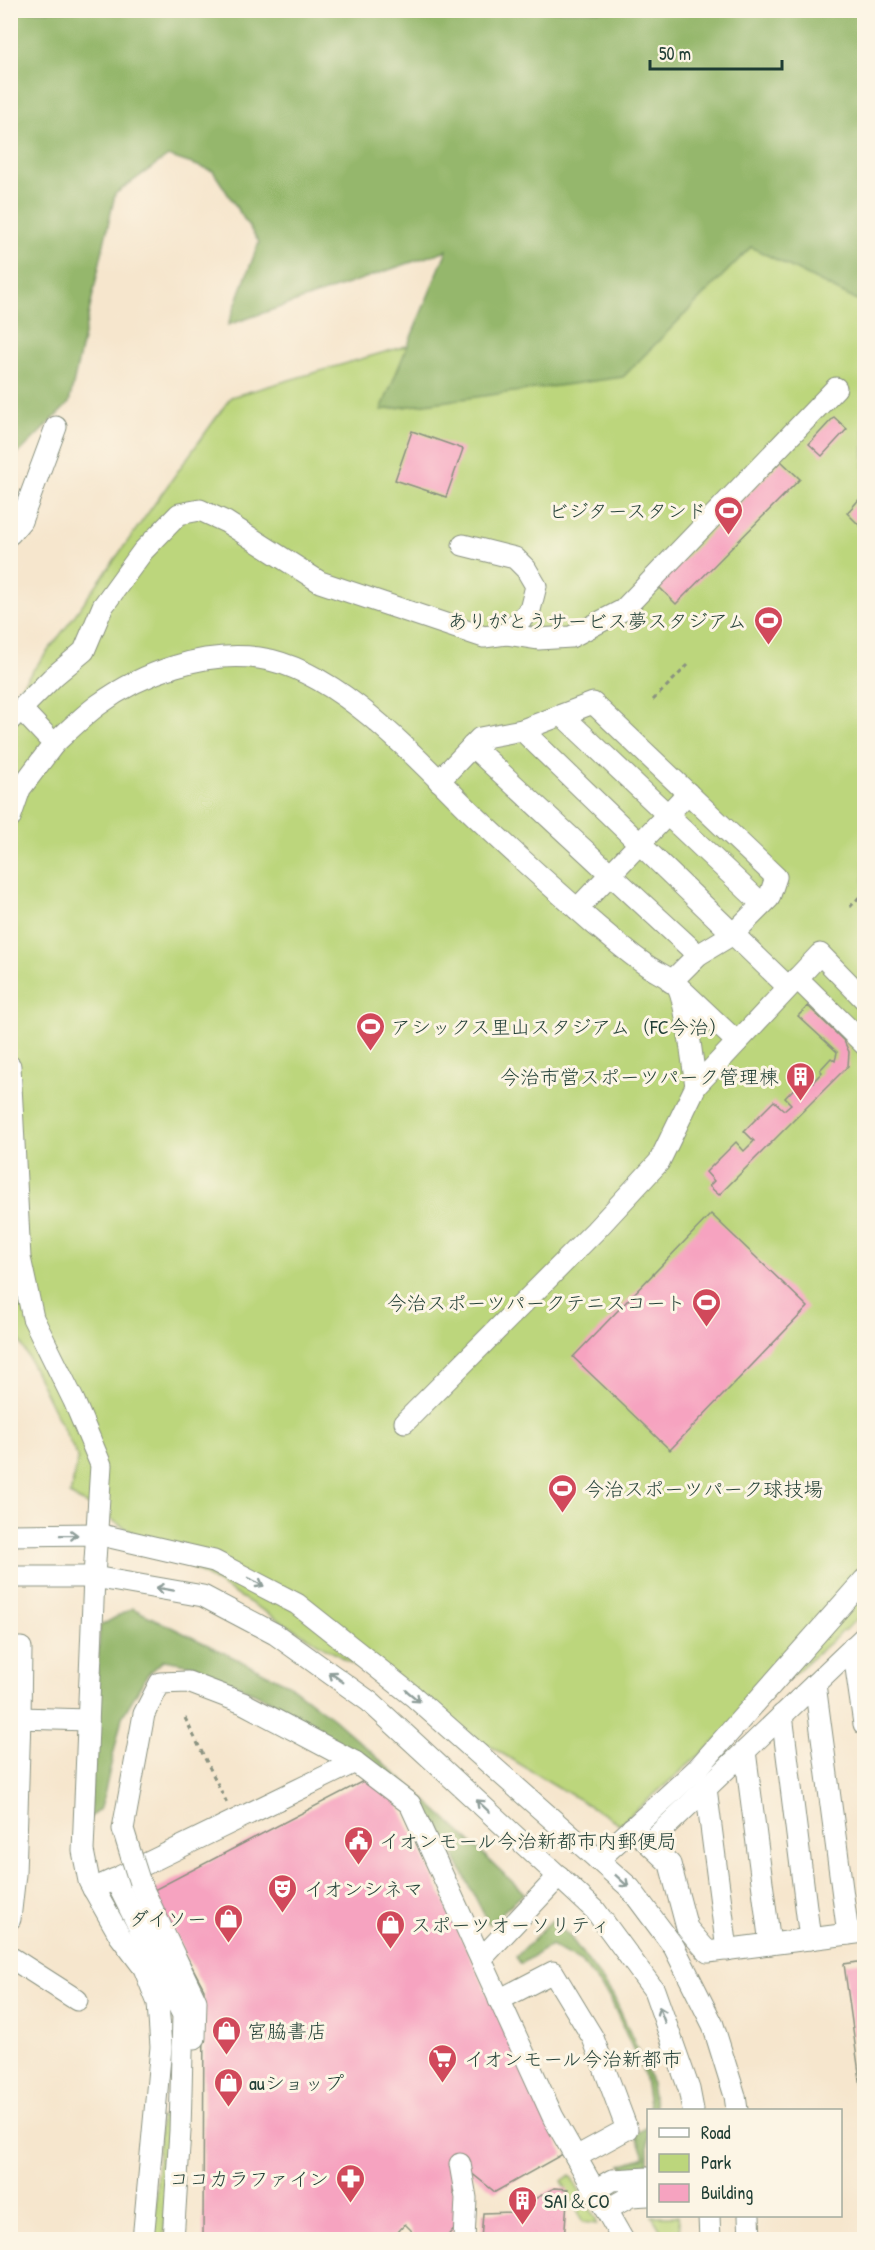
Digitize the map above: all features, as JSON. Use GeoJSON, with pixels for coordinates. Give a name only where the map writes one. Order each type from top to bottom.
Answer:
{"type":"FeatureCollection","features":[{"type":"Feature","properties":{"kind":"street"},"geometry":{"type":"LineString","coordinates":[[54,744],[16,715],[54,676],[84,651],[103,606],[143,551],[179,514],[200,510],[226,522],[320,582],[484,637],[506,634],[538,639],[572,637],[622,610],[836,388]]}},
{"type":"Feature","properties":{"kind":"street"},"geometry":{"type":"LineString","coordinates":[[10,534],[21,521],[56,427]]}},
{"type":"Feature","properties":{"kind":"street"},"geometry":{"type":"LineString","coordinates":[[463,545],[515,558],[526,569],[536,586],[530,610],[506,634]]}},
{"type":"Feature","properties":{"kind":"street"},"geometry":{"type":"LineString","coordinates":[[10,818],[20,789],[54,744],[97,706],[123,688],[158,672],[197,661],[232,656],[261,658],[321,681],[390,733],[614,942],[674,983],[737,1042]]}},
{"type":"Feature","properties":{"kind":"street"},"geometry":{"type":"LineString","coordinates":[[439,781],[480,738],[522,730],[593,703],[776,877],[769,898],[733,934],[698,956],[674,983]]}},
{"type":"Feature","properties":{"kind":"street"},"geometry":{"type":"LineString","coordinates":[[561,715],[762,904]]}},
{"type":"Feature","properties":{"kind":"street"},"geometry":{"type":"LineString","coordinates":[[522,730],[733,934],[793,982],[864,1044]]}},
{"type":"Feature","properties":{"kind":"street"},"geometry":{"type":"LineString","coordinates":[[472,746],[698,956]]}},
{"type":"Feature","properties":{"kind":"street"},"geometry":{"type":"LineString","coordinates":[[577,909],[688,794]]}},
{"type":"Feature","properties":{"kind":"street"},"geometry":{"type":"LineString","coordinates":[[405,1422],[595,1231],[659,1162],[696,1086],[820,954],[864,999]]}},
{"type":"Feature","properties":{"kind":"street"},"geometry":{"type":"LineString","coordinates":[[674,983],[682,1001],[696,1086]]}},
{"type":"Feature","properties":{"kind":"street"},"geometry":{"type":"LineString","coordinates":[[10,1066],[20,1258],[33,1318],[74,1401],[101,1465],[93,1577],[84,1851],[88,1881],[120,1936],[144,1968],[159,2003],[161,2047],[143,2240]]}},
{"type":"Feature","properties":{"kind":"street"},"geometry":{"type":"LineString","coordinates":[[10,1536],[97,1534],[214,1561],[297,1604],[413,1696],[630,1888],[674,1947],[713,2025],[737,2109]]}},
{"type":"Feature","properties":{"kind":"street"},"geometry":{"type":"LineString","coordinates":[[10,1577],[93,1577],[203,1596],[275,1634],[370,1702],[595,1910],[654,1990],[689,2089],[693,2109]]}},
{"type":"Feature","properties":{"kind":"street"},"geometry":{"type":"LineString","coordinates":[[597,1860],[697,1769],[864,1580]]}},
{"type":"Feature","properties":{"kind":"street"},"geometry":{"type":"LineString","coordinates":[[649,1843],[859,1642]]}},
{"type":"Feature","properties":{"kind":"street"},"geometry":{"type":"LineString","coordinates":[[859,1642],[864,1724]]}},
{"type":"Feature","properties":{"kind":"street"},"geometry":{"type":"LineString","coordinates":[[10,1648],[21,1648],[20,1718],[10,1918]]}},
{"type":"Feature","properties":{"kind":"street"},"geometry":{"type":"LineString","coordinates":[[194,2059],[196,2001],[140,1883],[123,1829],[144,1714],[160,1683],[188,1682],[243,1703],[355,1762],[410,1804],[553,2117],[623,2240]]}},
{"type":"Feature","properties":{"kind":"street"},"geometry":{"type":"LineString","coordinates":[[632,1828],[670,1864],[687,1928],[708,1952],[856,1933],[815,1684]]}},
{"type":"Feature","properties":{"kind":"street"},"geometry":{"type":"LineString","coordinates":[[782,1715],[810,1939]]}},
{"type":"Feature","properties":{"kind":"street"},"geometry":{"type":"LineString","coordinates":[[20,1718],[88,1720]]}},
{"type":"Feature","properties":{"kind":"street"},"geometry":{"type":"LineString","coordinates":[[745,1751],[770,1944]]}},
{"type":"Feature","properties":{"kind":"street"},"geometry":{"type":"LineString","coordinates":[[93,1889],[355,1762]]}},
{"type":"Feature","properties":{"kind":"street"},"geometry":{"type":"LineString","coordinates":[[706,1788],[727,1950]]}},
{"type":"Feature","properties":{"kind":"street"},"geometry":{"type":"LineString","coordinates":[[481,1959],[559,1876]]}},
{"type":"Feature","properties":{"kind":"street"},"geometry":{"type":"LineString","coordinates":[[116,1879],[183,2015],[173,2240]]}},
{"type":"Feature","properties":{"kind":"street"},"geometry":{"type":"LineString","coordinates":[[10,1957],[77,2000]]}},
{"type":"Feature","properties":{"kind":"street"},"geometry":{"type":"LineString","coordinates":[[499,2000],[553,1972],[592,2038],[627,2128],[576,2157]]}},
{"type":"Feature","properties":{"kind":"street"},"geometry":{"type":"LineString","coordinates":[[156,2095],[181,2096]]}},
{"type":"Feature","properties":{"kind":"street"},"geometry":{"type":"LineString","coordinates":[[460,2164],[466,2198],[464,2240]]}},
{"type":"Feature","properties":{"kind":"street"},"geometry":{"type":"LineString","coordinates":[[595,2190],[612,2180],[647,2178]]}},
{"type":"Feature","properties":{"kind":"street"},"geometry":{"type":"LineString","coordinates":[[606,2210],[631,2196],[647,2195]]}},
{"type":"Feature","properties":{"kind":"street"},"geometry":{"type":"LineString","coordinates":[[709,2217],[710,2240]]}},
{"type":"Feature","properties":{"kind":"street"},"geometry":{"type":"LineString","coordinates":[[748,2217],[750,2240]]}},
{"type":"Feature","properties":{"kind":"path"},"geometry":{"type":"LineString","coordinates":[[653,700],[690,663]]}},
{"type":"Feature","properties":{"kind":"path"},"geometry":{"type":"LineString","coordinates":[[850,907],[864,892]]}},
{"type":"Feature","properties":{"kind":"path"},"geometry":{"type":"LineString","coordinates":[[185,1718],[236,1820]]}},
{"type":"Feature","properties":{"kind":"green space"},"geometry":{"type":"Polygon","coordinates":[[[11,11],[864,11],[864,312],[858,301],[751,247],[623,377],[381,410],[447,250],[228,325],[259,242],[213,171],[168,156],[115,194],[69,403],[20,452],[11,458],[11,11]]]}},
{"type":"Feature","properties":{"kind":"green space"},"geometry":{"type":"Polygon","coordinates":[[[736,183],[864,296],[864,1613],[620,1824],[70,1495],[78,1458],[11,1323],[11,699],[67,626],[231,397],[457,331],[736,183]]]}},
{"type":"Feature","properties":{"kind":"green space"},"geometry":{"type":"Polygon","coordinates":[[[132,1608],[288,1684],[334,1719],[443,1816],[524,1893],[489,1924],[438,1824],[428,1827],[333,1739],[271,1701],[193,1665],[164,1660],[147,1675],[122,1717],[101,1808],[89,1818],[100,1626],[132,1608]]]}},
{"type":"Feature","properties":{"kind":"green space"},"geometry":{"type":"Polygon","coordinates":[[[552,1920],[571,1938],[613,1995],[649,2075],[656,2109],[650,2109],[644,2074],[610,1998],[581,1962],[551,1945],[521,1964],[516,1957],[552,1920]]]}},
{"type":"Feature","properties":{"kind":"green space"},"geometry":{"type":"Polygon","coordinates":[[[160,2117],[171,2118],[164,2239],[154,2240],[160,2117]]]}},
{"type":"Feature","properties":{"kind":"green space"},"geometry":{"type":"Polygon","coordinates":[[[647,2128],[647,2171],[634,2173],[621,2165],[645,2157],[635,2134],[647,2128]]]}},
{"type":"Feature","properties":{"kind":"green space"},"geometry":{"type":"Polygon","coordinates":[[[570,2175],[597,2224],[583,2222],[562,2181],[570,2175]]]}},
{"type":"Feature","properties":{"kind":"green space"},"geometry":{"type":"Polygon","coordinates":[[[653,2217],[678,2217],[682,2239],[666,2239],[653,2217]]]}},
{"type":"Feature","properties":{"kind":"building"},"geometry":{"type":"Polygon","coordinates":[[[834,417],[847,429],[822,456],[809,444],[834,417]]]}},
{"type":"Feature","properties":{"kind":"building"},"geometry":{"type":"Polygon","coordinates":[[[412,431],[463,449],[446,497],[395,480],[412,431]]]}},
{"type":"Feature","properties":{"kind":"building"},"geometry":{"type":"Polygon","coordinates":[[[781,461],[800,479],[676,604],[658,586],[781,461]]]}},
{"type":"Feature","properties":{"kind":"building"},"geometry":{"type":"Polygon","coordinates":[[[864,494],[864,530],[847,513],[864,494]]]}},
{"type":"Feature","properties":{"kind":"building","name":"今治市営スポーツパーク管理棟"},"geometry":{"type":"Polygon","coordinates":[[[808,1006],[844,1041],[849,1052],[848,1066],[719,1195],[709,1186],[714,1181],[706,1172],[736,1142],[744,1151],[754,1141],[744,1131],[774,1101],[784,1110],[791,1104],[785,1098],[807,1075],[813,1082],[831,1058],[835,1061],[837,1052],[798,1016],[808,1006]]]}},
{"type":"Feature","properties":{"kind":"building"},"geometry":{"type":"Polygon","coordinates":[[[711,1214],[808,1307],[670,1450],[573,1357],[711,1214]]]}},
{"type":"Feature","properties":{"kind":"building","name":"イオンモール今治新都市"},"geometry":{"type":"Polygon","coordinates":[[[369,1778],[389,1784],[563,2154],[495,2192],[455,2160],[453,2193],[459,2200],[458,2224],[444,2240],[413,2240],[411,2230],[405,2224],[391,2240],[203,2240],[204,1989],[152,1891],[369,1778]]]}},
{"type":"Feature","properties":{"kind":"building"},"geometry":{"type":"Polygon","coordinates":[[[864,1961],[864,2102],[863,2102],[844,1964],[864,1961]]]}},
{"type":"Feature","properties":{"kind":"building","name":"SAI＆CO"},"geometry":{"type":"Polygon","coordinates":[[[554,2188],[568,2189],[564,2240],[481,2240],[483,2213],[512,2212],[554,2188]]]}},
{"type":"Feature","properties":{"kind":"place","name":"ビジタースタンド"},"geometry":{"type":"Point","coordinates":[728,536]}},
{"type":"Feature","properties":{"kind":"place","name":"ありがとうサービス夢スタジアム"},"geometry":{"type":"Point","coordinates":[768,646]}},
{"type":"Feature","properties":{"kind":"place","name":"アシックス里山スタジアム（FC今治）"},"geometry":{"type":"Point","coordinates":[370,1052]}},
{"type":"Feature","properties":{"kind":"place","name":"今治市営スポーツパーク管理棟"},"geometry":{"type":"Point","coordinates":[800,1102]}},
{"type":"Feature","properties":{"kind":"place","name":"今治スポーツパークテニスコート"},"geometry":{"type":"Point","coordinates":[707,1328]}},
{"type":"Feature","properties":{"kind":"place","name":"今治スポーツパーク球技場"},"geometry":{"type":"Point","coordinates":[563,1514]}},
{"type":"Feature","properties":{"kind":"place","name":"イオンモール今治新都市内郵便局"},"geometry":{"type":"Point","coordinates":[358,1866]}},
{"type":"Feature","properties":{"kind":"place","name":"イオンシネマ"},"geometry":{"type":"Point","coordinates":[283,1914]}},
{"type":"Feature","properties":{"kind":"place","name":"ダイソー"},"geometry":{"type":"Point","coordinates":[228,1944]}},
{"type":"Feature","properties":{"kind":"place","name":"スポーツオーソリティ"},"geometry":{"type":"Point","coordinates":[390,1950]}},
{"type":"Feature","properties":{"kind":"place","name":"宮脇書店"},"geometry":{"type":"Point","coordinates":[226,2056]}},
{"type":"Feature","properties":{"kind":"place","name":"イオンモール今治新都市"},"geometry":{"type":"Point","coordinates":[443,2084]}},
{"type":"Feature","properties":{"kind":"place","name":"auショップ"},"geometry":{"type":"Point","coordinates":[228,2108]}},
{"type":"Feature","properties":{"kind":"place","name":"ココカラファイン"},"geometry":{"type":"Point","coordinates":[350,2204]}},
{"type":"Feature","properties":{"kind":"place","name":"SAI＆CO"},"geometry":{"type":"Point","coordinates":[523,2226]}}]}
